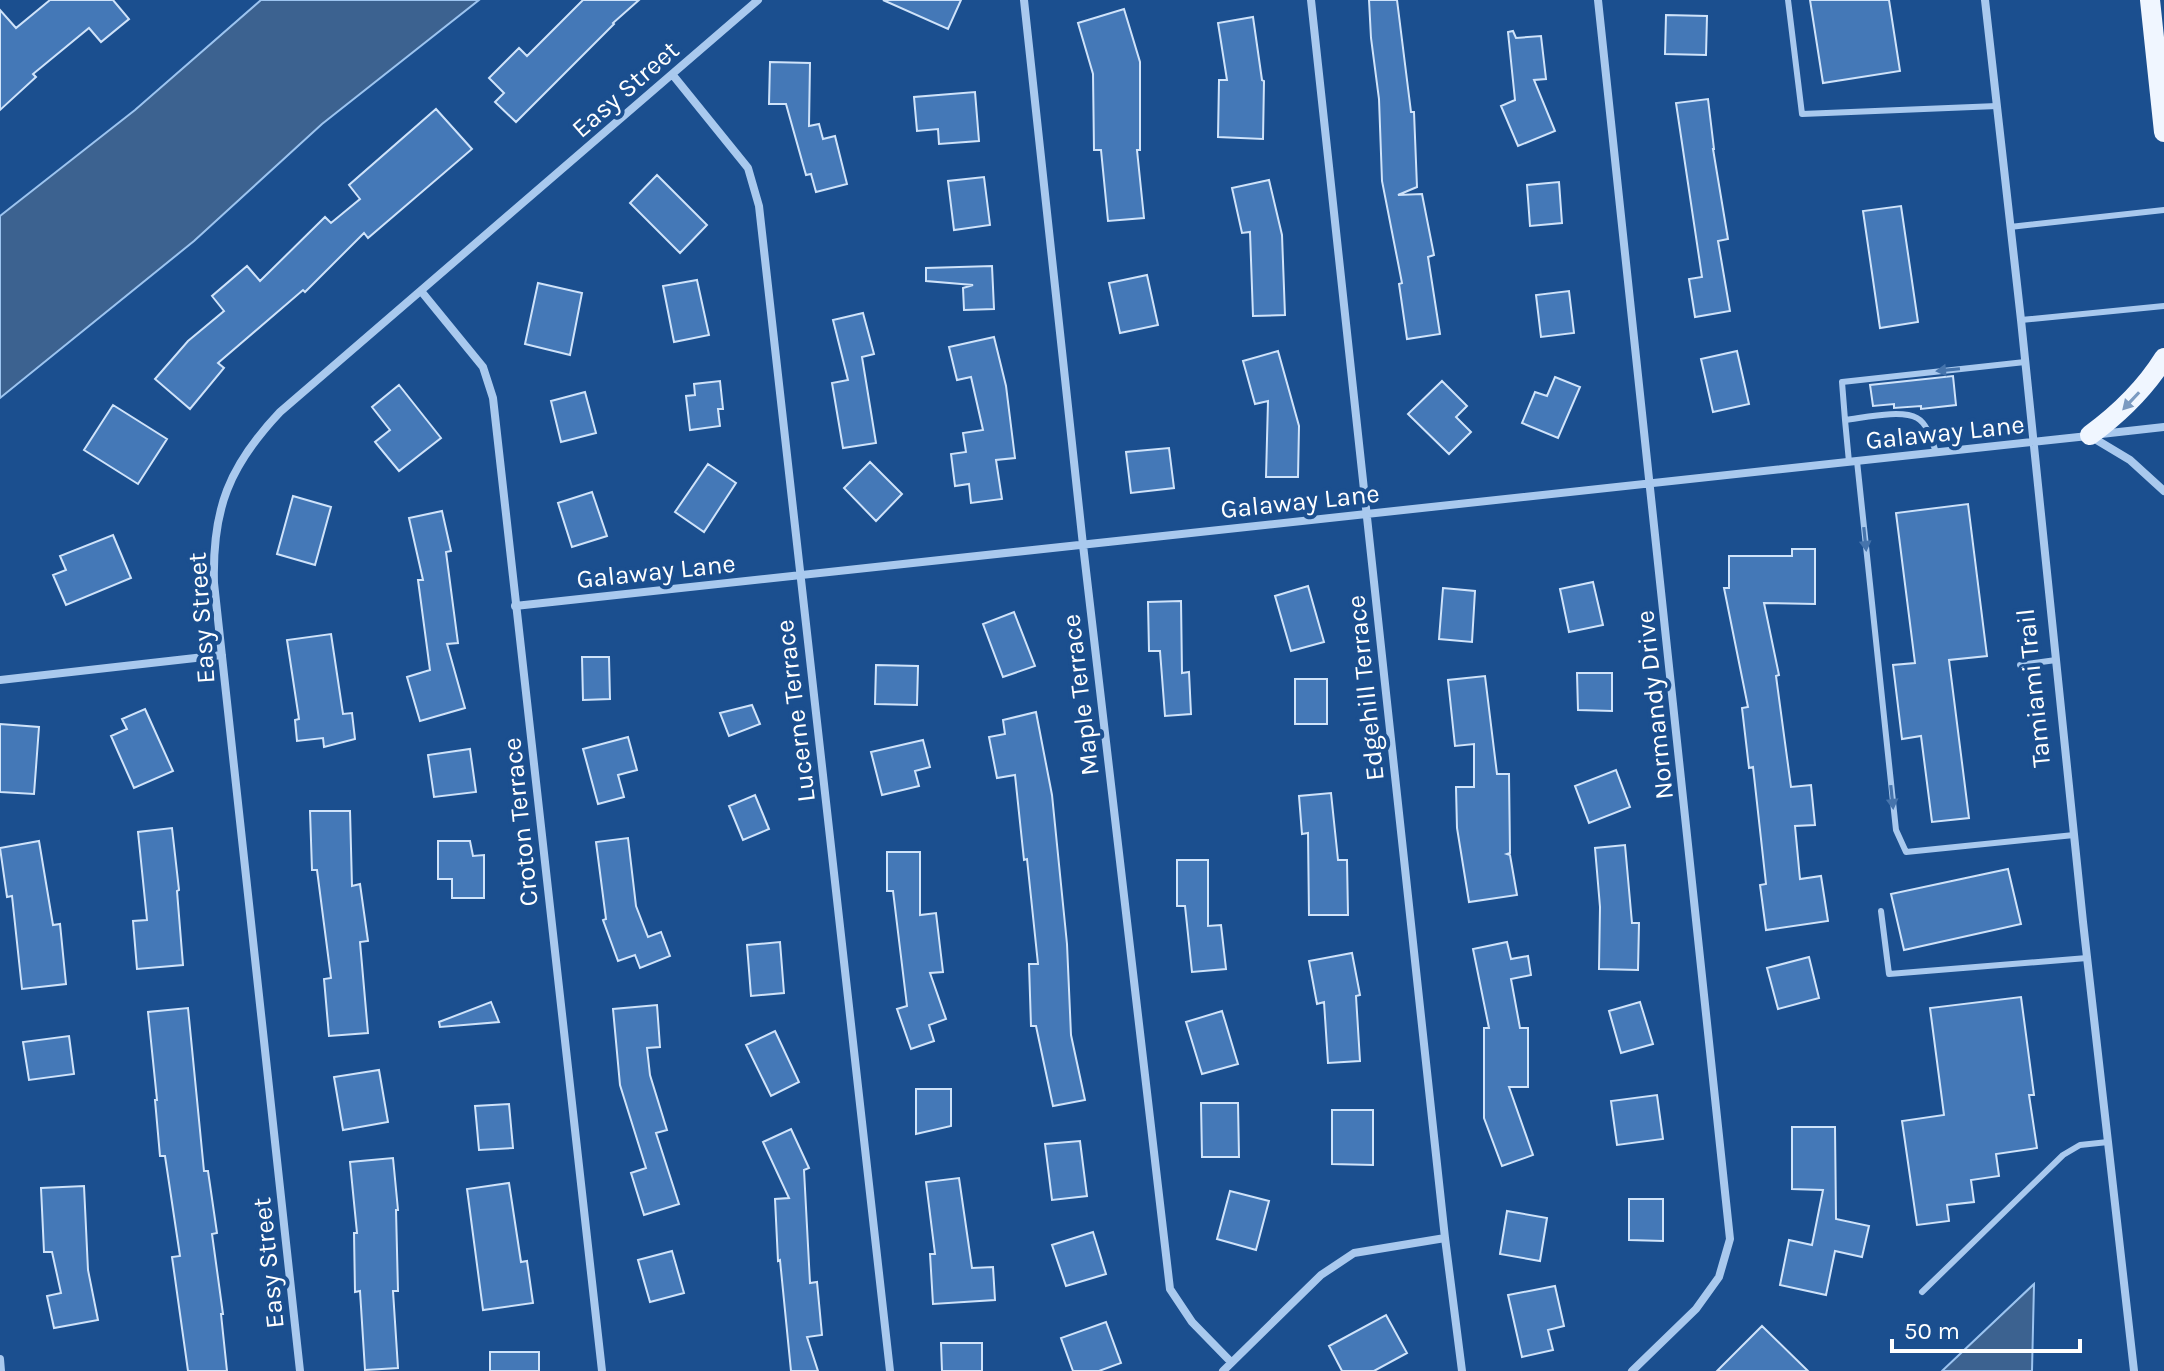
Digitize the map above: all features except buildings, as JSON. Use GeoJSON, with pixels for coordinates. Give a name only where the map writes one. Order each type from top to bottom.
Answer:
{"type":"FeatureCollection","features":[{"type":"Feature","properties":{"kind":"main road"},"geometry":{"type":"LineString","coordinates":[[2150,0],[2164,132]]}},
{"type":"Feature","properties":{"kind":"main road"},"geometry":{"type":"LineString","coordinates":[[2090,435],[2122,411],[2150,381],[2164,358]]}},
{"type":"Feature","properties":{"kind":"street","name":"Easy Street"},"geometry":{"type":"LineString","coordinates":[[300,1371],[214,583],[213,550],[227,489],[240,461],[258,435],[280,412],[758,0]]}},
{"type":"Feature","properties":{"kind":"street","name":"Maple Terrace"},"geometry":{"type":"LineString","coordinates":[[1024,0],[1083,545],[1170,1289],[1192,1322],[1231,1362]]}},
{"type":"Feature","properties":{"kind":"street","name":"Edgehill Terrace"},"geometry":{"type":"LineString","coordinates":[[1311,0],[1462,1371]]}},
{"type":"Feature","properties":{"kind":"street","name":"Normandy Drive"},"geometry":{"type":"LineString","coordinates":[[1598,0],[1730,1239],[1719,1277],[1696,1309],[1632,1371]]}},
{"type":"Feature","properties":{"kind":"street","name":"Tamiami Trail"},"geometry":{"type":"LineString","coordinates":[[1985,0],[2134,1371]]}},
{"type":"Feature","properties":{"kind":"street","name":"Lucerne Terrace"},"geometry":{"type":"LineString","coordinates":[[672,74],[748,168],[759,206],[890,1371]]}},
{"type":"Feature","properties":{"kind":"street","name":"Croton Terrace"},"geometry":{"type":"LineString","coordinates":[[421,291],[483,367],[493,398],[602,1371]]}},
{"type":"Feature","properties":{"kind":"street","name":"Galaway Lane"},"geometry":{"type":"LineString","coordinates":[[515,606],[2164,427]]}},
{"type":"Feature","properties":{"kind":"street"},"geometry":{"type":"LineString","coordinates":[[2090,435],[2130,460],[2164,491]]}},
{"type":"Feature","properties":{"kind":"street"},"geometry":{"type":"LineString","coordinates":[[0,680],[222,655]]}},
{"type":"Feature","properties":{"kind":"street"},"geometry":{"type":"LineString","coordinates":[[1223,1371],[1321,1275],[1354,1253],[1445,1238]]}},
{"type":"Feature","properties":{"kind":"street"},"geometry":{"type":"LineString","coordinates":[[0,1359],[1,1371]]}},
{"type":"Feature","properties":{"kind":"lane"},"geometry":{"type":"LineString","coordinates":[[1788,0],[1802,114],[1997,106]]}},
{"type":"Feature","properties":{"kind":"lane"},"geometry":{"type":"LineString","coordinates":[[2010,227],[2164,210]]}},
{"type":"Feature","properties":{"kind":"lane"},"geometry":{"type":"LineString","coordinates":[[2021,320],[2164,306]]}},
{"type":"Feature","properties":{"kind":"lane"},"geometry":{"type":"LineString","coordinates":[[2025,362],[1842,382],[1845,420],[1853,462],[1896,830],[1906,852],[2074,835]]}},
{"type":"Feature","properties":{"kind":"lane"},"geometry":{"type":"LineString","coordinates":[[1845,420],[1897,414],[1917,418],[1926,429],[1936,452]]}},
{"type":"Feature","properties":{"kind":"lane"},"geometry":{"type":"LineString","coordinates":[[2020,665],[2056,660]]}},
{"type":"Feature","properties":{"kind":"lane"},"geometry":{"type":"LineString","coordinates":[[1881,911],[1889,974],[2087,958]]}},
{"type":"Feature","properties":{"kind":"lane"},"geometry":{"type":"LineString","coordinates":[[1922,1292],[2063,1155],[2080,1145],[2108,1142]]}},
{"type":"Feature","properties":{"kind":"water"},"geometry":{"type":"Polygon","coordinates":[[[261,0],[479,0],[322,124],[194,241],[0,398],[0,216],[135,110],[261,0]]]}},
{"type":"Feature","properties":{"kind":"water"},"geometry":{"type":"Polygon","coordinates":[[[2034,1284],[2032,1371],[1942,1371],[2034,1284]]]}}]}
